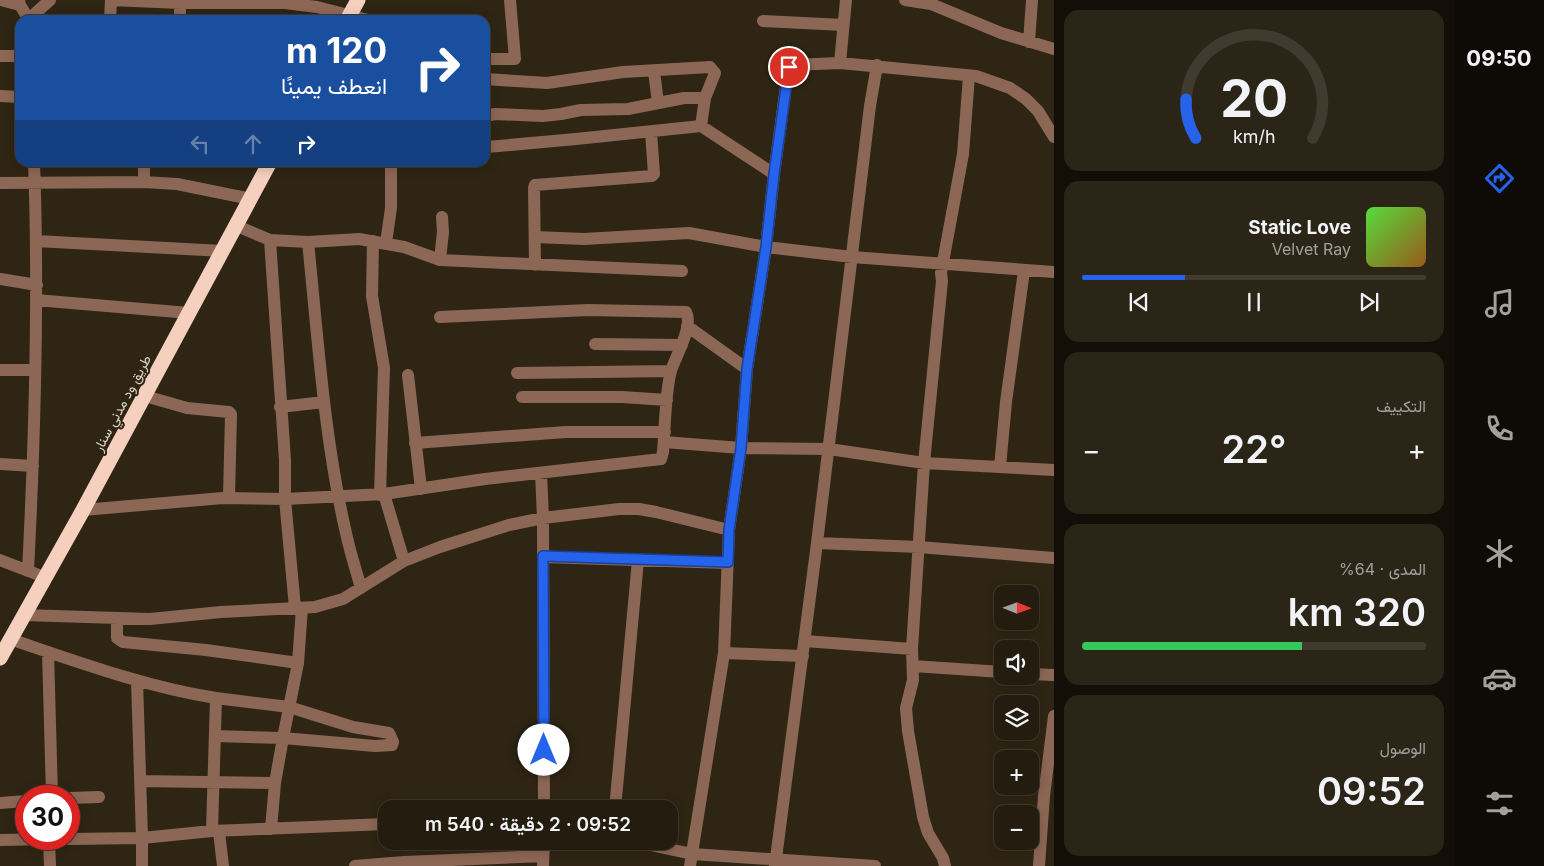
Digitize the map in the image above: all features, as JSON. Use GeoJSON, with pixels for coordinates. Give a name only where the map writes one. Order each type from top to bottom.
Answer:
{"type":"FeatureCollection","features":[{"type":"Feature","properties":{"kind":"highway"},"geometry":{"type":"LineString","coordinates":[[350,15],[358,0]]}},
{"type":"Feature","properties":{"kind":"highway","name":"طريق ود مدني سنار"},"geometry":{"type":"LineString","coordinates":[[0,658],[44,577],[84,510],[267,167]]}},
{"type":"Feature","properties":{"kind":"street"},"geometry":{"type":"LineString","coordinates":[[1,0],[20,2],[27,15]]}},
{"type":"Feature","properties":{"kind":"street"},"geometry":{"type":"LineString","coordinates":[[35,15],[50,0]]}},
{"type":"Feature","properties":{"kind":"street"},"geometry":{"type":"LineString","coordinates":[[110,15],[111,0],[285,3],[340,15]]}},
{"type":"Feature","properties":{"kind":"street"},"geometry":{"type":"LineString","coordinates":[[490,59],[515,59],[510,0]]}},
{"type":"Feature","properties":{"kind":"street"},"geometry":{"type":"LineString","coordinates":[[840,63],[846,0]]}},
{"type":"Feature","properties":{"kind":"street"},"geometry":{"type":"LineString","coordinates":[[904,0],[930,2],[1001,33],[1054,49]]}},
{"type":"Feature","properties":{"kind":"street"},"geometry":{"type":"LineString","coordinates":[[1029,42],[1032,0]]}},
{"type":"Feature","properties":{"kind":"street"},"geometry":{"type":"LineString","coordinates":[[180,1],[180,15]]}},
{"type":"Feature","properties":{"kind":"street"},"geometry":{"type":"LineString","coordinates":[[763,21],[843,25]]}},
{"type":"Feature","properties":{"kind":"street"},"geometry":{"type":"LineString","coordinates":[[0,56],[15,56]]}},
{"type":"Feature","properties":{"kind":"street"},"geometry":{"type":"LineString","coordinates":[[691,860],[724,653],[729,530],[741,448],[747,369],[766,247],[789,67],[793,65],[840,63],[969,76],[1010,88],[1026,99],[1038,111],[1054,137]]}},
{"type":"Feature","properties":{"kind":"street"},"geometry":{"type":"LineString","coordinates":[[776,863],[829,450],[870,106],[877,66]]}},
{"type":"Feature","properties":{"kind":"street"},"geometry":{"type":"LineString","coordinates":[[490,79],[547,83],[623,72],[710,67],[715,73],[705,98],[701,126]]}},
{"type":"Feature","properties":{"kind":"street"},"geometry":{"type":"LineString","coordinates":[[654,71],[658,103]]}},
{"type":"Feature","properties":{"kind":"street"},"geometry":{"type":"LineString","coordinates":[[945,866],[943,858],[928,833],[923,817],[908,731],[906,708],[913,680],[912,649],[924,463],[943,265],[963,154],[969,76]]}},
{"type":"Feature","properties":{"kind":"street"},"geometry":{"type":"LineString","coordinates":[[0,96],[15,97]]}},
{"type":"Feature","properties":{"kind":"street"},"geometry":{"type":"LineString","coordinates":[[490,115],[542,116],[581,110],[628,109],[684,98],[705,98]]}},
{"type":"Feature","properties":{"kind":"street"},"geometry":{"type":"LineString","coordinates":[[490,147],[701,126],[774,174]]}},
{"type":"Feature","properties":{"kind":"street"},"geometry":{"type":"LineString","coordinates":[[536,265],[535,185],[652,176],[654,174],[651,132]]}},
{"type":"Feature","properties":{"kind":"street"},"geometry":{"type":"LineString","coordinates":[[28,570],[34,466],[34,370],[37,285],[34,167]]}},
{"type":"Feature","properties":{"kind":"street"},"geometry":{"type":"LineString","coordinates":[[144,167],[144,182]]}},
{"type":"Feature","properties":{"kind":"street"},"geometry":{"type":"LineString","coordinates":[[391,167],[391,208],[380,242],[372,296],[384,368],[382,494],[404,560]]}},
{"type":"Feature","properties":{"kind":"street"},"geometry":{"type":"LineString","coordinates":[[0,183],[144,182],[178,184],[251,199]]}},
{"type":"Feature","properties":{"kind":"street"},"geometry":{"type":"LineString","coordinates":[[440,260],[443,232],[442,217]]}},
{"type":"Feature","properties":{"kind":"street"},"geometry":{"type":"LineString","coordinates":[[237,226],[270,240],[308,242],[350,239],[380,242],[440,260],[682,271]]}},
{"type":"Feature","properties":{"kind":"street"},"geometry":{"type":"LineString","coordinates":[[535,237],[584,239],[689,233],[766,247],[852,257],[1054,272]]}},
{"type":"Feature","properties":{"kind":"street"},"geometry":{"type":"LineString","coordinates":[[270,240],[286,499],[298,608],[298,663],[282,738],[275,783],[271,830]]}},
{"type":"Feature","properties":{"kind":"street"},"geometry":{"type":"LineString","coordinates":[[36,241],[223,251]]}},
{"type":"Feature","properties":{"kind":"street"},"geometry":{"type":"LineString","coordinates":[[308,242],[324,402],[338,498],[361,588]]}},
{"type":"Feature","properties":{"kind":"street"},"geometry":{"type":"LineString","coordinates":[[1000,468],[1006,402],[1024,271]]}},
{"type":"Feature","properties":{"kind":"street"},"geometry":{"type":"LineString","coordinates":[[0,279],[37,285]]}},
{"type":"Feature","properties":{"kind":"street"},"geometry":{"type":"LineString","coordinates":[[36,300],[189,313]]}},
{"type":"Feature","properties":{"kind":"street"},"geometry":{"type":"LineString","coordinates":[[84,510],[229,498],[338,498],[382,494],[485,478],[661,459],[671,371],[682,345],[687,326],[688,315],[686,312],[588,310],[440,316]]}},
{"type":"Feature","properties":{"kind":"street"},"geometry":{"type":"LineString","coordinates":[[687,326],[747,369]]}},
{"type":"Feature","properties":{"kind":"street"},"geometry":{"type":"LineString","coordinates":[[595,344],[682,345]]}},
{"type":"Feature","properties":{"kind":"street"},"geometry":{"type":"LineString","coordinates":[[0,370],[34,370]]}},
{"type":"Feature","properties":{"kind":"street"},"geometry":{"type":"LineString","coordinates":[[517,373],[671,371]]}},
{"type":"Feature","properties":{"kind":"street"},"geometry":{"type":"LineString","coordinates":[[408,374],[421,488]]}},
{"type":"Feature","properties":{"kind":"street"},"geometry":{"type":"LineString","coordinates":[[145,396],[187,408],[229,412],[231,414],[229,498]]}},
{"type":"Feature","properties":{"kind":"street"},"geometry":{"type":"LineString","coordinates":[[522,397],[612,397],[668,400]]}},
{"type":"Feature","properties":{"kind":"street"},"geometry":{"type":"LineString","coordinates":[[280,407],[324,402]]}},
{"type":"Feature","properties":{"kind":"street"},"geometry":{"type":"LineString","coordinates":[[415,443],[566,432],[664,437],[741,448],[829,450],[924,463],[1054,470]]}},
{"type":"Feature","properties":{"kind":"street"},"geometry":{"type":"LineString","coordinates":[[0,464],[34,466]]}},
{"type":"Feature","properties":{"kind":"street"},"geometry":{"type":"LineString","coordinates":[[541,473],[543,518],[544,800]]}},
{"type":"Feature","properties":{"kind":"street"},"geometry":{"type":"LineString","coordinates":[[23,615],[150,619],[330,604],[361,588],[404,560],[509,525],[543,518],[639,508],[729,530]]}},
{"type":"Feature","properties":{"kind":"street"},"geometry":{"type":"LineString","coordinates":[[817,543],[919,547],[1054,558]]}},
{"type":"Feature","properties":{"kind":"street"},"geometry":{"type":"LineString","coordinates":[[543,556],[728,562]]}},
{"type":"Feature","properties":{"kind":"street"},"geometry":{"type":"LineString","coordinates":[[0,560],[44,577]]}},
{"type":"Feature","properties":{"kind":"street"},"geometry":{"type":"LineString","coordinates":[[616,800],[638,560]]}},
{"type":"Feature","properties":{"kind":"street"},"geometry":{"type":"LineString","coordinates":[[117,619],[117,638],[123,642],[206,650],[298,663]]}},
{"type":"Feature","properties":{"kind":"street"},"geometry":{"type":"LineString","coordinates":[[10,639],[137,680],[216,698],[289,707],[354,727],[389,733],[392,745],[375,746],[282,738],[215,736]]}},
{"type":"Feature","properties":{"kind":"street"},"geometry":{"type":"LineString","coordinates":[[805,641],[912,649]]}},
{"type":"Feature","properties":{"kind":"street"},"geometry":{"type":"LineString","coordinates":[[48,652],[52,785]]}},
{"type":"Feature","properties":{"kind":"street"},"geometry":{"type":"LineString","coordinates":[[724,653],[803,656]]}},
{"type":"Feature","properties":{"kind":"street"},"geometry":{"type":"LineString","coordinates":[[913,666],[994,671]]}},
{"type":"Feature","properties":{"kind":"street"},"geometry":{"type":"LineString","coordinates":[[1039,675],[1054,676]]}},
{"type":"Feature","properties":{"kind":"street"},"geometry":{"type":"LineString","coordinates":[[137,680],[142,866]]}},
{"type":"Feature","properties":{"kind":"street"},"geometry":{"type":"LineString","coordinates":[[216,698],[215,832],[223,866]]}},
{"type":"Feature","properties":{"kind":"street"},"geometry":{"type":"LineString","coordinates":[[1039,866],[1044,796],[1054,716]]}},
{"type":"Feature","properties":{"kind":"street"},"geometry":{"type":"LineString","coordinates":[[140,781],[275,783]]}},
{"type":"Feature","properties":{"kind":"street"},"geometry":{"type":"LineString","coordinates":[[80,798],[99,797]]}},
{"type":"Feature","properties":{"kind":"street"},"geometry":{"type":"LineString","coordinates":[[0,804],[15,802]]}},
{"type":"Feature","properties":{"kind":"street"},"geometry":{"type":"LineString","coordinates":[[80,838],[142,838],[215,832],[378,824]]}},
{"type":"Feature","properties":{"kind":"street"},"geometry":{"type":"LineString","coordinates":[[0,840],[15,840]]}},
{"type":"Feature","properties":{"kind":"street"},"geometry":{"type":"LineString","coordinates":[[49,850],[50,866]]}},
{"type":"Feature","properties":{"kind":"street"},"geometry":{"type":"LineString","coordinates":[[660,850],[691,860],[867,866]]}},
{"type":"Feature","properties":{"kind":"street"},"geometry":{"type":"LineString","coordinates":[[355,866],[404,862],[543,861]]}},
{"type":"Feature","properties":{"kind":"route"},"geometry":{"type":"LineString","coordinates":[[544,750],[543,556],[728,562],[729,530],[741,448],[747,369],[766,247],[789,67]]}}]}
